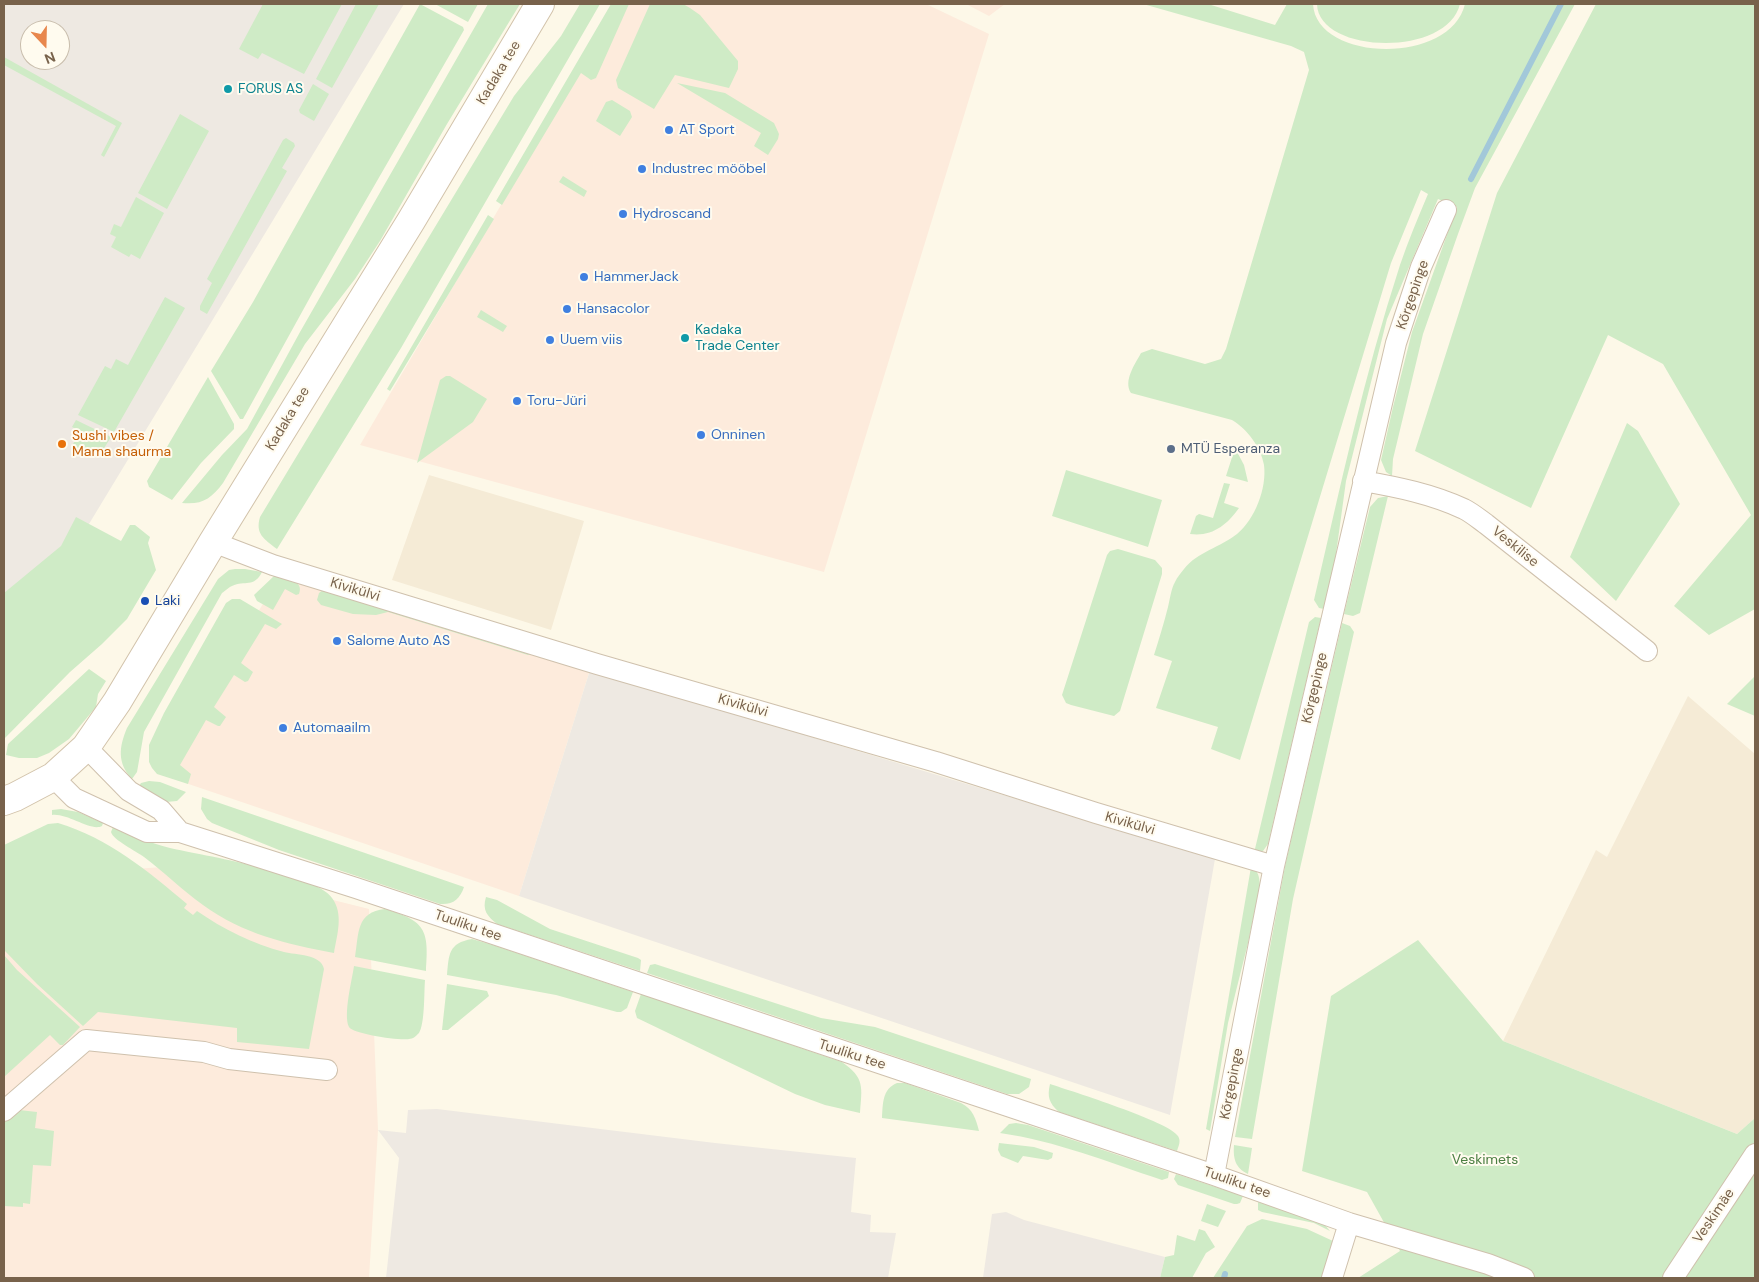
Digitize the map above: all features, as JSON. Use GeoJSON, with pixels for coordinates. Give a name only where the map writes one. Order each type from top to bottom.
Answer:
{"type":"FeatureCollection","features":[{"type":"Feature","properties":{"kind":"main road","name":"Kadaka tee"},"geometry":{"type":"LineString","coordinates":[[4,801],[15,798],[54,777],[86,746],[117,702],[540,4]]}},
{"type":"Feature","properties":{"kind":"street","name":"Kõrgepinge"},"geometry":{"type":"LineString","coordinates":[[1214,1175],[1274,866],[1396,343],[1421,267],[1446,210]]}},
{"type":"Feature","properties":{"kind":"street","name":"Veskilise"},"geometry":{"type":"LineString","coordinates":[[1363,481],[1398,488],[1464,509],[1486,524],[1647,651]]}},
{"type":"Feature","properties":{"kind":"street","name":"Kivikülvi"},"geometry":{"type":"LineString","coordinates":[[213,542],[273,565],[597,664],[936,762],[1096,813],[1274,866]]}},
{"type":"Feature","properties":{"kind":"street"},"geometry":{"type":"LineString","coordinates":[[86,746],[129,791],[161,810],[180,832]]}},
{"type":"Feature","properties":{"kind":"street","name":"Tuuliku tee"},"geometry":{"type":"LineString","coordinates":[[54,777],[74,798],[147,832],[180,832],[374,894],[1214,1175],[1349,1223],[1488,1264],[1524,1278]]}},
{"type":"Feature","properties":{"kind":"street"},"geometry":{"type":"LineString","coordinates":[[4,1111],[86,1040],[204,1052],[229,1059],[327,1070]]}},
{"type":"Feature","properties":{"kind":"street","name":"Veskimäe"},"geometry":{"type":"LineString","coordinates":[[1673,1278],[1755,1154]]}},
{"type":"Feature","properties":{"kind":"street"},"geometry":{"type":"LineString","coordinates":[[1332,1278],[1349,1223]]}},
{"type":"Feature","properties":{"kind":"shaded area"},"geometry":{"type":"Polygon","coordinates":[[[4,4],[404,4],[72,552],[4,604],[4,4]]]}},
{"type":"Feature","properties":{"kind":"shaded area","name":"Kadaka Trade Center"},"geometry":{"type":"Polygon","coordinates":[[[619,4],[926,4],[989,34],[824,572],[360,445],[619,4]]]}},
{"type":"Feature","properties":{"kind":"shaded area"},"geometry":{"type":"Polygon","coordinates":[[[966,4],[1005,4],[989,16],[966,4]]]}},
{"type":"Feature","properties":{"kind":"shaded area"},"geometry":{"type":"Polygon","coordinates":[[[429,475],[584,521],[551,630],[392,580],[429,475]]]}},
{"type":"Feature","properties":{"kind":"shaded area"},"geometry":{"type":"Polygon","coordinates":[[[280,576],[590,670],[519,896],[159,774],[280,576]]]}},
{"type":"Feature","properties":{"kind":"shaded area"},"geometry":{"type":"Polygon","coordinates":[[[590,670],[1215,859],[1170,1115],[519,896],[590,670]]]}},
{"type":"Feature","properties":{"kind":"shaded area"},"geometry":{"type":"Polygon","coordinates":[[[1688,696],[1755,754],[1755,1118],[1737,1134],[1503,1041],[1596,850],[1607,857],[1688,696]]]}},
{"type":"Feature","properties":{"kind":"shaded area"},"geometry":{"type":"Polygon","coordinates":[[[177,866],[233,875],[369,909],[378,1130],[369,1278],[4,1278],[4,908],[106,871],[177,866]]]}},
{"type":"Feature","properties":{"kind":"shaded area"},"geometry":{"type":"Polygon","coordinates":[[[437,1109],[856,1158],[851,1212],[871,1215],[870,1232],[896,1233],[888,1278],[386,1278],[399,1158],[378,1130],[406,1133],[408,1110],[437,1109]]]}},
{"type":"Feature","properties":{"kind":"shaded area"},"geometry":{"type":"Polygon","coordinates":[[[1006,1212],[1024,1220],[1165,1257],[1160,1278],[983,1278],[992,1214],[1006,1212]]]}},
{"type":"Feature","properties":{"kind":"green space"},"geometry":{"type":"Polygon","coordinates":[[[263,4],[342,4],[304,74],[262,53],[258,59],[239,49],[263,4]]]}},
{"type":"Feature","properties":{"kind":"green space"},"geometry":{"type":"Polygon","coordinates":[[[356,4],[379,4],[332,88],[316,79],[356,4]]]}},
{"type":"Feature","properties":{"kind":"green space"},"geometry":{"type":"Polygon","coordinates":[[[420,4],[463,27],[464,30],[313,292],[243,419],[240,419],[211,371],[253,302],[420,4]]]}},
{"type":"Feature","properties":{"kind":"green space"},"geometry":{"type":"Polygon","coordinates":[[[435,4],[478,4],[468,22],[435,4]]]}},
{"type":"Feature","properties":{"kind":"green space"},"geometry":{"type":"Polygon","coordinates":[[[488,4],[520,4],[447,124],[380,241],[355,279],[305,344],[223,483],[210,497],[201,502],[182,503],[222,455],[247,429],[300,332],[488,4]]]}},
{"type":"Feature","properties":{"kind":"green space"},"geometry":{"type":"Polygon","coordinates":[[[580,4],[600,4],[401,348],[277,549],[262,536],[259,528],[260,517],[514,96],[561,36],[580,4]]]}},
{"type":"Feature","properties":{"kind":"green space"},"geometry":{"type":"Polygon","coordinates":[[[611,4],[629,4],[596,78],[591,80],[581,73],[502,205],[496,201],[611,4]]]}},
{"type":"Feature","properties":{"kind":"green space"},"geometry":{"type":"Polygon","coordinates":[[[650,4],[683,4],[700,15],[738,61],[738,69],[729,88],[675,75],[654,109],[618,88],[616,80],[650,4]]]}},
{"type":"Feature","properties":{"kind":"green space"},"geometry":{"type":"Polygon","coordinates":[[[1143,4],[1208,4],[1275,25],[1287,4],[1313,4],[1320,23],[1336,37],[1358,46],[1384,49],[1411,47],[1435,38],[1454,24],[1465,4],[1575,4],[1475,188],[1423,334],[1393,459],[1392,476],[1386,472],[1381,460],[1393,407],[1412,332],[1457,207],[1438,199],[1387,319],[1346,481],[1336,554],[1324,609],[1319,608],[1314,600],[1353,432],[1387,306],[1400,265],[1428,194],[1421,190],[1391,263],[1240,760],[1211,749],[1218,727],[1156,708],[1172,661],[1154,655],[1172,588],[1178,577],[1189,563],[1237,534],[1254,512],[1264,483],[1262,458],[1252,439],[1243,428],[1232,420],[1131,393],[1128,383],[1133,367],[1141,353],[1152,349],[1205,364],[1221,359],[1226,349],[1309,70],[1304,52],[1291,46],[1143,4]]]}},
{"type":"Feature","properties":{"kind":"green space"},"geometry":{"type":"Polygon","coordinates":[[[1317,4],[1460,4],[1450,22],[1432,34],[1409,41],[1384,43],[1359,40],[1338,33],[1323,21],[1317,4]]]}},
{"type":"Feature","properties":{"kind":"green space"},"geometry":{"type":"Polygon","coordinates":[[[1596,4],[1755,4],[1755,609],[1709,635],[1674,606],[1751,515],[1663,364],[1608,335],[1531,508],[1415,451],[1497,193],[1596,4]]]}},
{"type":"Feature","properties":{"kind":"green space"},"geometry":{"type":"Polygon","coordinates":[[[4,57],[20,66],[20,70],[27,70],[122,123],[104,157],[101,155],[116,126],[4,65],[4,57]]]}},
{"type":"Feature","properties":{"kind":"green space"},"geometry":{"type":"Polygon","coordinates":[[[677,83],[725,93],[774,123],[779,134],[768,155],[754,146],[761,133],[677,83]]]}},
{"type":"Feature","properties":{"kind":"green space"},"geometry":{"type":"Polygon","coordinates":[[[313,84],[329,94],[314,121],[300,113],[299,110],[313,84]]]}},
{"type":"Feature","properties":{"kind":"green space"},"geometry":{"type":"Polygon","coordinates":[[[612,100],[630,111],[632,117],[620,136],[596,121],[606,102],[612,100]]]}},
{"type":"Feature","properties":{"kind":"green space"},"geometry":{"type":"Polygon","coordinates":[[[180,114],[209,131],[167,209],[138,193],[180,114]]]}},
{"type":"Feature","properties":{"kind":"green space"},"geometry":{"type":"Polygon","coordinates":[[[286,138],[294,143],[295,146],[282,168],[287,171],[207,314],[200,310],[200,306],[212,283],[207,279],[283,140],[286,138]]]}},
{"type":"Feature","properties":{"kind":"green space"},"geometry":{"type":"Polygon","coordinates":[[[563,176],[587,191],[584,197],[559,182],[563,176]]]}},
{"type":"Feature","properties":{"kind":"green space"},"geometry":{"type":"Polygon","coordinates":[[[136,197],[164,213],[140,259],[131,254],[129,257],[111,247],[116,237],[110,234],[114,224],[121,227],[136,197]]]}},
{"type":"Feature","properties":{"kind":"green space"},"geometry":{"type":"Polygon","coordinates":[[[488,215],[494,219],[390,391],[387,389],[488,215]]]}},
{"type":"Feature","properties":{"kind":"green space"},"geometry":{"type":"Polygon","coordinates":[[[165,297],[185,308],[114,432],[78,415],[105,366],[111,369],[116,359],[128,365],[165,297]]]}},
{"type":"Feature","properties":{"kind":"green space"},"geometry":{"type":"Polygon","coordinates":[[[481,310],[507,326],[503,332],[477,317],[481,310]]]}},
{"type":"Feature","properties":{"kind":"green space"},"geometry":{"type":"Polygon","coordinates":[[[450,376],[487,399],[473,422],[417,463],[440,380],[450,376]]]}},
{"type":"Feature","properties":{"kind":"green space"},"geometry":{"type":"Polygon","coordinates":[[[208,377],[234,424],[234,429],[201,463],[172,500],[149,487],[147,481],[208,377]]]}},
{"type":"Feature","properties":{"kind":"green space"},"geometry":{"type":"Polygon","coordinates":[[[76,420],[111,437],[98,458],[72,446],[80,431],[72,427],[76,420]]]}},
{"type":"Feature","properties":{"kind":"green space"},"geometry":{"type":"Polygon","coordinates":[[[1627,423],[1638,431],[1680,504],[1616,601],[1570,557],[1627,423]]]}},
{"type":"Feature","properties":{"kind":"green space"},"geometry":{"type":"Polygon","coordinates":[[[1235,448],[1244,465],[1248,482],[1226,476],[1235,448]]]}},
{"type":"Feature","properties":{"kind":"green space"},"geometry":{"type":"Polygon","coordinates":[[[1066,470],[1162,500],[1148,547],[1052,516],[1066,470]]]}},
{"type":"Feature","properties":{"kind":"green space"},"geometry":{"type":"Polygon","coordinates":[[[1224,483],[1230,484],[1224,503],[1239,508],[1229,520],[1212,532],[1190,534],[1196,516],[1199,514],[1213,518],[1224,483]]]}},
{"type":"Feature","properties":{"kind":"green space"},"geometry":{"type":"Polygon","coordinates":[[[1388,496],[1360,613],[1353,616],[1344,614],[1370,507],[1378,498],[1388,496]]]}},
{"type":"Feature","properties":{"kind":"green space"},"geometry":{"type":"Polygon","coordinates":[[[76,517],[121,541],[130,525],[135,525],[150,537],[148,543],[156,570],[127,619],[70,672],[4,739],[4,593],[61,546],[76,517]]]}},
{"type":"Feature","properties":{"kind":"green space"},"geometry":{"type":"Polygon","coordinates":[[[1118,549],[1155,560],[1162,568],[1162,574],[1120,711],[1114,716],[1066,703],[1062,695],[1107,555],[1110,551],[1118,549]]]}},
{"type":"Feature","properties":{"kind":"green space"},"geometry":{"type":"Polygon","coordinates":[[[229,570],[262,572],[256,580],[237,584],[222,593],[144,732],[137,772],[132,779],[124,767],[121,755],[122,742],[127,728],[218,579],[229,570]]]}},
{"type":"Feature","properties":{"kind":"green space"},"geometry":{"type":"Polygon","coordinates":[[[274,576],[292,580],[300,589],[299,594],[296,595],[285,589],[273,610],[257,601],[254,595],[274,576]]]}},
{"type":"Feature","properties":{"kind":"green space"},"geometry":{"type":"Polygon","coordinates":[[[323,590],[530,654],[528,655],[388,612],[376,615],[353,614],[321,605],[317,600],[319,593],[323,590]]]}},
{"type":"Feature","properties":{"kind":"green space"},"geometry":{"type":"Polygon","coordinates":[[[232,599],[240,599],[282,624],[276,629],[265,624],[241,663],[253,672],[248,681],[245,682],[234,675],[214,707],[226,717],[220,726],[206,720],[180,765],[191,774],[188,784],[157,774],[149,762],[149,745],[164,713],[226,603],[232,599]]]}},
{"type":"Feature","properties":{"kind":"green space"},"geometry":{"type":"Polygon","coordinates":[[[1315,617],[1321,618],[1268,844],[1263,851],[1254,853],[1309,622],[1315,617]]]}},
{"type":"Feature","properties":{"kind":"green space"},"geometry":{"type":"Polygon","coordinates":[[[1342,623],[1350,626],[1354,632],[1293,899],[1252,1139],[1235,1137],[1285,866],[1342,623]]]}},
{"type":"Feature","properties":{"kind":"green space"},"geometry":{"type":"Polygon","coordinates":[[[89,669],[106,681],[98,694],[96,707],[69,739],[49,753],[37,758],[19,758],[6,755],[8,744],[89,669]]]}},
{"type":"Feature","properties":{"kind":"green space"},"geometry":{"type":"Polygon","coordinates":[[[1755,676],[1755,716],[1727,704],[1755,676]]]}},
{"type":"Feature","properties":{"kind":"green space"},"geometry":{"type":"Polygon","coordinates":[[[149,781],[160,782],[186,792],[177,801],[166,802],[139,786],[141,783],[149,781]]]}},
{"type":"Feature","properties":{"kind":"green space"},"geometry":{"type":"Polygon","coordinates":[[[202,797],[464,887],[455,900],[440,904],[279,850],[212,823],[201,809],[202,797]]]}},
{"type":"Feature","properties":{"kind":"green space"},"geometry":{"type":"Polygon","coordinates":[[[61,809],[78,812],[103,823],[102,826],[92,827],[65,817],[52,815],[52,810],[61,809]]]}},
{"type":"Feature","properties":{"kind":"green space"},"geometry":{"type":"Polygon","coordinates":[[[58,823],[94,837],[127,857],[187,904],[184,908],[193,915],[197,911],[228,930],[272,949],[318,960],[324,969],[309,1049],[237,1042],[237,1028],[98,1012],[83,1026],[37,984],[4,950],[4,845],[48,824],[58,823]]]}},
{"type":"Feature","properties":{"kind":"green space"},"geometry":{"type":"Polygon","coordinates":[[[113,827],[163,846],[282,873],[322,889],[332,898],[338,911],[339,925],[334,953],[282,942],[249,931],[218,915],[195,899],[144,857],[116,838],[111,832],[113,827]]]}},
{"type":"Feature","properties":{"kind":"green space"},"geometry":{"type":"Polygon","coordinates":[[[1251,867],[1258,874],[1260,885],[1228,1023],[1210,1131],[1206,1129],[1251,867]]]}},
{"type":"Feature","properties":{"kind":"green space"},"geometry":{"type":"Polygon","coordinates":[[[486,897],[497,900],[550,929],[638,958],[641,960],[640,971],[497,924],[486,912],[486,897]]]}},
{"type":"Feature","properties":{"kind":"green space"},"geometry":{"type":"Polygon","coordinates":[[[385,909],[409,918],[422,929],[427,946],[426,971],[355,957],[359,932],[364,919],[369,914],[385,909]]]}},
{"type":"Feature","properties":{"kind":"green space"},"geometry":{"type":"Polygon","coordinates":[[[472,939],[633,992],[627,1008],[617,1012],[556,995],[447,975],[451,951],[458,944],[472,939]]]}},
{"type":"Feature","properties":{"kind":"green space","name":"Veskimets"},"geometry":{"type":"Polygon","coordinates":[[[1418,940],[1503,1041],[1737,1134],[1755,1118],[1755,1278],[1358,1278],[1400,1251],[1367,1192],[1302,1171],[1331,996],[1418,940]]]}},
{"type":"Feature","properties":{"kind":"green space"},"geometry":{"type":"Polygon","coordinates":[[[4,955],[17,970],[80,1027],[63,1045],[60,1045],[50,1035],[4,1077],[4,955]]]}},
{"type":"Feature","properties":{"kind":"green space"},"geometry":{"type":"Polygon","coordinates":[[[655,964],[821,1018],[875,1027],[1031,1079],[1029,1087],[1019,1094],[1007,1094],[647,973],[650,965],[655,964]]]}},
{"type":"Feature","properties":{"kind":"green space"},"geometry":{"type":"Polygon","coordinates":[[[354,966],[425,980],[422,1023],[417,1035],[409,1039],[387,1038],[352,1030],[349,1027],[347,1022],[347,1006],[354,966]]]}},
{"type":"Feature","properties":{"kind":"green space"},"geometry":{"type":"Polygon","coordinates":[[[447,984],[487,991],[489,996],[448,1030],[442,1030],[447,984]]]}},
{"type":"Feature","properties":{"kind":"green space"},"geometry":{"type":"Polygon","coordinates":[[[641,994],[842,1062],[858,1078],[861,1090],[860,1113],[825,1105],[795,1094],[637,1018],[635,1011],[641,994]]]}},
{"type":"Feature","properties":{"kind":"green space"},"geometry":{"type":"Polygon","coordinates":[[[897,1083],[905,1083],[965,1105],[975,1118],[979,1131],[882,1118],[883,1102],[886,1093],[888,1089],[897,1083]]]}},
{"type":"Feature","properties":{"kind":"green space"},"geometry":{"type":"Polygon","coordinates":[[[1050,1084],[1119,1107],[1158,1123],[1178,1136],[1177,1151],[1059,1112],[1050,1100],[1050,1084]]]}},
{"type":"Feature","properties":{"kind":"green space"},"geometry":{"type":"Polygon","coordinates":[[[19,1110],[37,1112],[35,1128],[54,1131],[51,1166],[33,1165],[30,1204],[23,1203],[23,1207],[4,1206],[4,1123],[19,1110]]]}},
{"type":"Feature","properties":{"kind":"green space"},"geometry":{"type":"Polygon","coordinates":[[[1009,1124],[1028,1125],[1169,1172],[1168,1178],[1162,1180],[1062,1147],[1000,1133],[1009,1124]]]}},
{"type":"Feature","properties":{"kind":"green space"},"geometry":{"type":"Polygon","coordinates":[[[999,1143],[1034,1147],[1053,1153],[1052,1158],[1048,1160],[1023,1156],[1018,1163],[1001,1156],[998,1150],[999,1143]]]}},
{"type":"Feature","properties":{"kind":"green space"},"geometry":{"type":"Polygon","coordinates":[[[1234,1145],[1252,1148],[1248,1174],[1240,1169],[1236,1162],[1234,1145]]]}},
{"type":"Feature","properties":{"kind":"green space"},"geometry":{"type":"Polygon","coordinates":[[[1176,1174],[1243,1196],[1240,1203],[1234,1204],[1178,1185],[1174,1179],[1176,1174]]]}},
{"type":"Feature","properties":{"kind":"green space"},"geometry":{"type":"Polygon","coordinates":[[[1258,1202],[1318,1221],[1324,1224],[1330,1231],[1314,1223],[1262,1212],[1258,1210],[1258,1202]]]}},
{"type":"Feature","properties":{"kind":"green space"},"geometry":{"type":"Polygon","coordinates":[[[1207,1204],[1226,1211],[1218,1227],[1201,1221],[1207,1204]]]}},
{"type":"Feature","properties":{"kind":"green space"},"geometry":{"type":"Polygon","coordinates":[[[1262,1219],[1307,1229],[1333,1241],[1323,1278],[1213,1278],[1247,1226],[1262,1219]]]}},
{"type":"Feature","properties":{"kind":"green space"},"geometry":{"type":"Polygon","coordinates":[[[1199,1229],[1205,1231],[1215,1247],[1206,1253],[1192,1278],[1160,1278],[1165,1257],[1174,1255],[1177,1235],[1195,1241],[1199,1229]]]}},
{"type":"Feature","properties":{"kind":"waterway"},"geometry":{"type":"LineString","coordinates":[[1471,179],[1561,4]]}},
{"type":"Feature","properties":{"kind":"waterway"},"geometry":{"type":"LineString","coordinates":[[1224,1278],[1225,1274]]}},
{"type":"Feature","properties":{"kind":"place","name":"FORUS AS"},"geometry":{"type":"Point","coordinates":[228,89]}},
{"type":"Feature","properties":{"kind":"place","name":"AT Sport"},"geometry":{"type":"Point","coordinates":[669,130]}},
{"type":"Feature","properties":{"kind":"place","name":"Industrec mööbel"},"geometry":{"type":"Point","coordinates":[642,169]}},
{"type":"Feature","properties":{"kind":"place","name":"Hydroscand"},"geometry":{"type":"Point","coordinates":[623,214]}},
{"type":"Feature","properties":{"kind":"place","name":"HammerJack"},"geometry":{"type":"Point","coordinates":[584,277]}},
{"type":"Feature","properties":{"kind":"place","name":"Hansacolor"},"geometry":{"type":"Point","coordinates":[567,309]}},
{"type":"Feature","properties":{"kind":"place","name":"Kadaka Trade Center"},"geometry":{"type":"Point","coordinates":[685,338]}},
{"type":"Feature","properties":{"kind":"place","name":"Uuem viis"},"geometry":{"type":"Point","coordinates":[550,340]}},
{"type":"Feature","properties":{"kind":"place","name":"Toru-Jüri"},"geometry":{"type":"Point","coordinates":[517,401]}},
{"type":"Feature","properties":{"kind":"place","name":"Onninen"},"geometry":{"type":"Point","coordinates":[701,435]}},
{"type":"Feature","properties":{"kind":"place","name":"Sushi vibes / Mama shaurma"},"geometry":{"type":"Point","coordinates":[62,444]}},
{"type":"Feature","properties":{"kind":"place","name":"MTÜ Esperanza"},"geometry":{"type":"Point","coordinates":[1171,449]}},
{"type":"Feature","properties":{"kind":"place","name":"Laki"},"geometry":{"type":"Point","coordinates":[145,601]}},
{"type":"Feature","properties":{"kind":"place","name":"Salome Auto AS"},"geometry":{"type":"Point","coordinates":[337,641]}},
{"type":"Feature","properties":{"kind":"place","name":"Automaailm"},"geometry":{"type":"Point","coordinates":[283,728]}}]}
